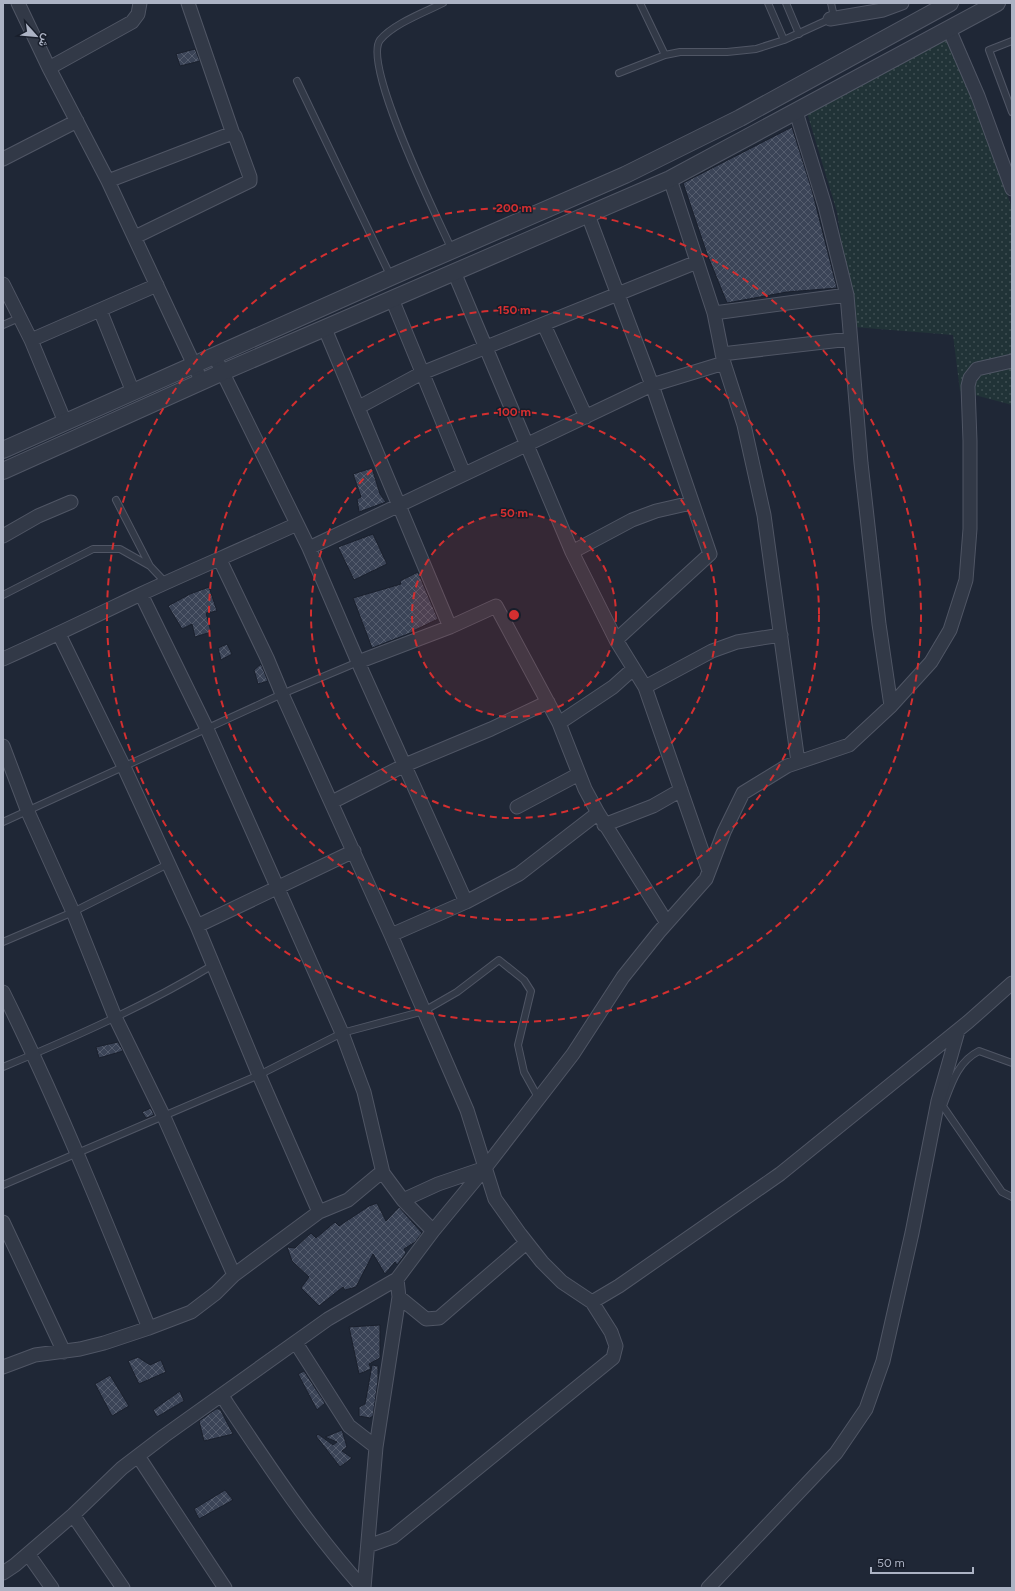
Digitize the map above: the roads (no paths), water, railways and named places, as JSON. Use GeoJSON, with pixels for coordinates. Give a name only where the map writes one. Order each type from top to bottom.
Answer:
{"type":"FeatureCollection","features":[{"type":"Feature","properties":{"kind":"street"},"geometry":{"type":"LineString","coordinates":[[18,3],[49,68],[108,181],[202,382]]}},
{"type":"Feature","properties":{"kind":"street"},"geometry":{"type":"LineString","coordinates":[[49,68],[132,22],[138,14],[140,3]]}},
{"type":"Feature","properties":{"kind":"street"},"geometry":{"type":"LineString","coordinates":[[135,237],[250,180],[188,3]]}},
{"type":"Feature","properties":{"kind":"street"},"geometry":{"type":"LineString","coordinates":[[830,19],[883,10],[902,3]]}},
{"type":"Feature","properties":{"kind":"street"},"geometry":{"type":"LineString","coordinates":[[3,450],[391,277],[625,176],[740,118],[950,3]]}},
{"type":"Feature","properties":{"kind":"street"},"geometry":{"type":"LineString","coordinates":[[3,472],[223,372],[670,179],[997,3]]}},
{"type":"Feature","properties":{"kind":"street"},"geometry":{"type":"LineString","coordinates":[[948,29],[978,96],[1012,189]]}},
{"type":"Feature","properties":{"kind":"street"},"geometry":{"type":"LineString","coordinates":[[796,112],[825,206],[846,296],[879,624],[891,706]]}},
{"type":"Feature","properties":{"kind":"street"},"geometry":{"type":"LineString","coordinates":[[740,118],[749,137]]}},
{"type":"Feature","properties":{"kind":"street"},"geometry":{"type":"LineString","coordinates":[[3,159],[77,121]]}},
{"type":"Feature","properties":{"kind":"street"},"geometry":{"type":"LineString","coordinates":[[108,181],[209,141],[233,134]]}},
{"type":"Feature","properties":{"kind":"street"},"geometry":{"type":"LineString","coordinates":[[670,179],[714,313],[723,359],[744,425],[764,515],[798,762]]}},
{"type":"Feature","properties":{"kind":"street"},"geometry":{"type":"LineString","coordinates":[[588,215],[652,385],[691,503],[710,554],[616,640]]}},
{"type":"Feature","properties":{"kind":"street"},"geometry":{"type":"LineString","coordinates":[[359,407],[422,373],[486,346],[544,325],[617,292],[697,262]]}},
{"type":"Feature","properties":{"kind":"street"},"geometry":{"type":"LineString","coordinates":[[454,272],[486,346],[526,446],[572,552],[616,640],[632,669],[645,687],[709,871]]}},
{"type":"Feature","properties":{"kind":"street"},"geometry":{"type":"LineString","coordinates":[[3,284],[31,340],[65,422]]}},
{"type":"Feature","properties":{"kind":"street"},"geometry":{"type":"LineString","coordinates":[[31,340],[157,285]]}},
{"type":"Feature","properties":{"kind":"street"},"geometry":{"type":"LineString","coordinates":[[714,313],[846,296]]}},
{"type":"Feature","properties":{"kind":"street"},"geometry":{"type":"LineString","coordinates":[[392,299],[464,474]]}},
{"type":"Feature","properties":{"kind":"street"},"geometry":{"type":"LineString","coordinates":[[100,310],[133,392]]}},
{"type":"Feature","properties":{"kind":"street"},"geometry":{"type":"LineString","coordinates":[[544,325],[586,417]]}},
{"type":"Feature","properties":{"kind":"street"},"geometry":{"type":"LineString","coordinates":[[325,329],[450,627]]}},
{"type":"Feature","properties":{"kind":"street"},"geometry":{"type":"LineString","coordinates":[[309,548],[652,385],[723,359],[850,339]]}},
{"type":"Feature","properties":{"kind":"street"},"geometry":{"type":"LineString","coordinates":[[214,355],[309,548],[358,662],[466,902]]}},
{"type":"Feature","properties":{"kind":"street"},"geometry":{"type":"LineString","coordinates":[[3,1573],[16,1565],[73,1515],[122,1468],[138,1456],[328,1319],[397,1279],[433,1231],[485,1168],[573,1054],[623,977],[667,923],[706,879],[724,832],[743,793],[787,766],[849,745],[891,706],[931,662],[950,630],[966,580],[970,528],[970,441],[968,386],[970,378],[977,369],[1012,361]]}},
{"type":"Feature","properties":{"kind":"street"},"geometry":{"type":"LineString","coordinates":[[3,536],[38,516],[71,502]]}},
{"type":"Feature","properties":{"kind":"street"},"geometry":{"type":"LineString","coordinates":[[572,552],[632,520],[656,510],[691,503]]}},
{"type":"Feature","properties":{"kind":"street"},"geometry":{"type":"LineString","coordinates":[[3,658],[59,634],[141,594],[220,560],[296,524]]}},
{"type":"Feature","properties":{"kind":"street"},"geometry":{"type":"LineString","coordinates":[[220,560],[267,658],[332,802],[467,1110],[495,1199],[526,1243],[542,1262],[562,1282],[592,1302],[611,1332],[616,1346],[613,1358],[393,1537],[368,1546]]}},
{"type":"Feature","properties":{"kind":"street"},"geometry":{"type":"LineString","coordinates":[[141,594],[207,730],[342,1033],[364,1092],[384,1173],[403,1200],[433,1231]]}},
{"type":"Feature","properties":{"kind":"street"},"geometry":{"type":"LineString","coordinates":[[358,662],[450,627],[496,606],[559,723],[579,774],[604,825],[667,923]]}},
{"type":"Feature","properties":{"kind":"street"},"geometry":{"type":"LineString","coordinates":[[59,634],[124,767],[197,926],[259,1075],[319,1212]]}},
{"type":"Feature","properties":{"kind":"street"},"geometry":{"type":"LineString","coordinates":[[645,687],[712,651],[737,642],[781,635]]}},
{"type":"Feature","properties":{"kind":"street"},"geometry":{"type":"LineString","coordinates":[[559,723],[613,688],[632,669]]}},
{"type":"Feature","properties":{"kind":"street"},"geometry":{"type":"LineString","coordinates":[[332,802],[406,766],[492,729],[548,702]]}},
{"type":"Feature","properties":{"kind":"street"},"geometry":{"type":"LineString","coordinates":[[3,746],[28,812],[72,912],[115,1017],[164,1117],[234,1275]]}},
{"type":"Feature","properties":{"kind":"street"},"geometry":{"type":"LineString","coordinates":[[517,807],[579,774]]}},
{"type":"Feature","properties":{"kind":"street"},"geometry":{"type":"LineString","coordinates":[[604,825],[653,806],[681,790]]}},
{"type":"Feature","properties":{"kind":"street"},"geometry":{"type":"LineString","coordinates":[[391,935],[466,902],[519,874],[598,813]]}},
{"type":"Feature","properties":{"kind":"street"},"geometry":{"type":"LineString","coordinates":[[197,926],[354,851]]}},
{"type":"Feature","properties":{"kind":"street"},"geometry":{"type":"LineString","coordinates":[[592,1302],[619,1286],[780,1174],[958,1030],[1012,983]]}},
{"type":"Feature","properties":{"kind":"street"},"geometry":{"type":"LineString","coordinates":[[3,992],[34,1054],[78,1153],[149,1328]]}},
{"type":"Feature","properties":{"kind":"street"},"geometry":{"type":"LineString","coordinates":[[708,1588],[836,1454],[866,1409],[883,1360],[958,1030]]}},
{"type":"Feature","properties":{"kind":"street"},"geometry":{"type":"LineString","coordinates":[[403,1200],[438,1184],[485,1168]]}},
{"type":"Feature","properties":{"kind":"street"},"geometry":{"type":"LineString","coordinates":[[3,1367],[35,1355],[64,1352],[104,1343],[191,1312],[216,1293],[234,1275],[319,1212],[348,1200],[378,1174],[384,1173]]}},
{"type":"Feature","properties":{"kind":"street"},"geometry":{"type":"LineString","coordinates":[[3,1222],[64,1352]]}},
{"type":"Feature","properties":{"kind":"street"},"geometry":{"type":"LineString","coordinates":[[399,1297],[426,1319],[439,1318],[526,1243]]}},
{"type":"Feature","properties":{"kind":"street"},"geometry":{"type":"LineString","coordinates":[[363,1588],[376,1447],[399,1297],[397,1279]]}},
{"type":"Feature","properties":{"kind":"street"},"geometry":{"type":"LineString","coordinates":[[296,1343],[350,1426],[376,1447]]}},
{"type":"Feature","properties":{"kind":"street"},"geometry":{"type":"LineString","coordinates":[[222,1396],[275,1476],[336,1558],[363,1588]]}},
{"type":"Feature","properties":{"kind":"street"},"geometry":{"type":"LineString","coordinates":[[138,1456],[225,1588]]}},
{"type":"Feature","properties":{"kind":"street"},"geometry":{"type":"LineString","coordinates":[[73,1515],[123,1588]]}},
{"type":"Feature","properties":{"kind":"street"},"geometry":{"type":"LineString","coordinates":[[28,1554],[52,1588]]}},
{"type":"Feature","properties":{"kind":"lane"},"geometry":{"type":"LineString","coordinates":[[443,3],[391,30],[380,41],[377,52],[381,72],[398,129],[453,250]]}},
{"type":"Feature","properties":{"kind":"lane"},"geometry":{"type":"LineString","coordinates":[[640,3],[665,55]]}},
{"type":"Feature","properties":{"kind":"lane"},"geometry":{"type":"LineString","coordinates":[[768,3],[784,40]]}},
{"type":"Feature","properties":{"kind":"lane"},"geometry":{"type":"LineString","coordinates":[[786,3],[799,34]]}},
{"type":"Feature","properties":{"kind":"lane"},"geometry":{"type":"LineString","coordinates":[[619,73],[665,55],[688,51],[741,52],[770,45],[799,34],[830,19],[833,12],[831,3]]}},
{"type":"Feature","properties":{"kind":"lane"},"geometry":{"type":"LineString","coordinates":[[1012,41],[989,50],[1012,112]]}},
{"type":"Feature","properties":{"kind":"lane"},"geometry":{"type":"LineString","coordinates":[[297,81],[391,277]]}},
{"type":"Feature","properties":{"kind":"lane"},"geometry":{"type":"LineString","coordinates":[[3,325],[19,318]]}},
{"type":"Feature","properties":{"kind":"lane"},"geometry":{"type":"LineString","coordinates":[[116,500],[150,566],[166,583]]}},
{"type":"Feature","properties":{"kind":"lane"},"geometry":{"type":"LineString","coordinates":[[3,595],[93,549],[120,549],[150,566]]}},
{"type":"Feature","properties":{"kind":"lane"},"geometry":{"type":"LineString","coordinates":[[3,822],[207,730],[282,694],[358,662]]}},
{"type":"Feature","properties":{"kind":"lane"},"geometry":{"type":"LineString","coordinates":[[3,942],[72,912],[168,864]]}},
{"type":"Feature","properties":{"kind":"lane"},"geometry":{"type":"LineString","coordinates":[[3,1185],[259,1075],[342,1033],[424,1011],[457,992],[498,960],[524,980],[531,990],[518,1045],[524,1072],[539,1099]]}},
{"type":"Feature","properties":{"kind":"lane"},"geometry":{"type":"LineString","coordinates":[[3,1067],[115,1017],[185,982],[213,965]]}},
{"type":"Feature","properties":{"kind":"lane"},"geometry":{"type":"LineString","coordinates":[[1012,1063],[979,1051],[975,1053],[959,1066],[940,1104],[1002,1192],[1012,1197]]}}]}
